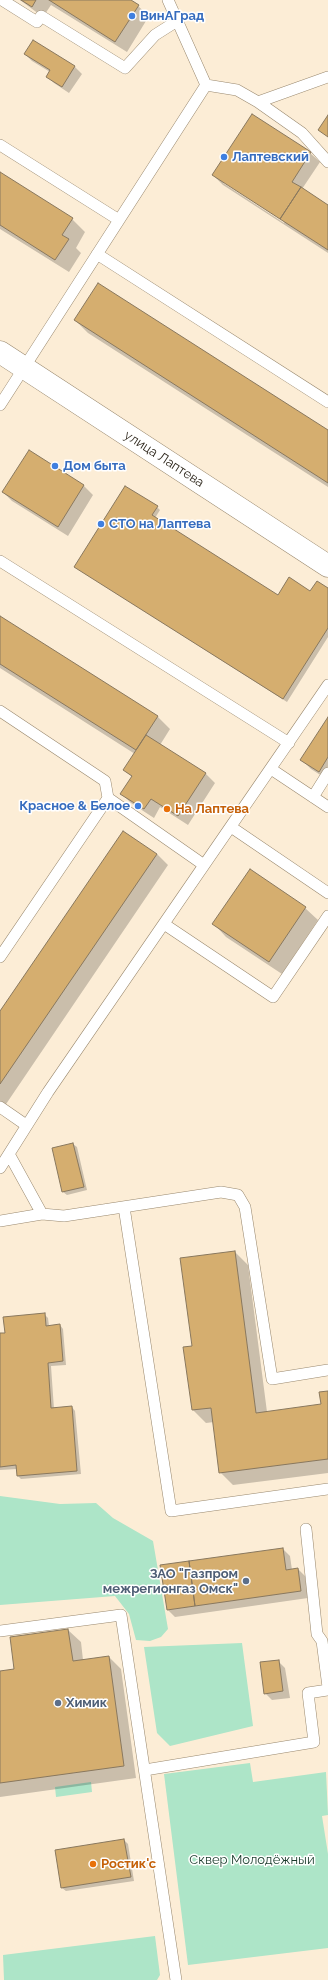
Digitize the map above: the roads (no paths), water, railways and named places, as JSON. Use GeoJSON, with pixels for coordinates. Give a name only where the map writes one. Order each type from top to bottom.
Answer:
{"type":"FeatureCollection","features":[{"type":"Feature","properties":{"kind":"street","name":"улица Лаптева"},"geometry":{"type":"LineString","coordinates":[[0,352],[328,566]]}},
{"type":"Feature","properties":{"kind":"lane"},"geometry":{"type":"LineString","coordinates":[[2,0],[37,22],[40,16],[125,68],[155,35],[177,22]]}},
{"type":"Feature","properties":{"kind":"lane"},"geometry":{"type":"LineString","coordinates":[[168,0],[206,85]]}},
{"type":"Feature","properties":{"kind":"lane"},"geometry":{"type":"LineString","coordinates":[[258,102],[328,77]]}},
{"type":"Feature","properties":{"kind":"lane"},"geometry":{"type":"LineString","coordinates":[[206,85],[237,90],[258,102],[302,133],[328,162]]}},
{"type":"Feature","properties":{"kind":"lane"},"geometry":{"type":"LineString","coordinates":[[0,405],[206,85]]}},
{"type":"Feature","properties":{"kind":"lane"},"geometry":{"type":"LineString","coordinates":[[0,145],[119,220]]}},
{"type":"Feature","properties":{"kind":"lane"},"geometry":{"type":"LineString","coordinates":[[97,254],[328,402]]}},
{"type":"Feature","properties":{"kind":"lane"},"geometry":{"type":"LineString","coordinates":[[0,561],[289,742]]}},
{"type":"Feature","properties":{"kind":"lane"},"geometry":{"type":"LineString","coordinates":[[0,1168],[26,1125],[204,865],[272,769],[328,685]]}},
{"type":"Feature","properties":{"kind":"lane"},"geometry":{"type":"LineString","coordinates":[[0,711],[105,781],[108,798],[0,957]]}},
{"type":"Feature","properties":{"kind":"lane"},"geometry":{"type":"LineString","coordinates":[[272,769],[328,807]]}},
{"type":"Feature","properties":{"kind":"lane"},"geometry":{"type":"LineString","coordinates":[[313,797],[328,774]]}},
{"type":"Feature","properties":{"kind":"lane"},"geometry":{"type":"LineString","coordinates":[[108,798],[204,865]]}},
{"type":"Feature","properties":{"kind":"lane"},"geometry":{"type":"LineString","coordinates":[[231,827],[328,892]]}},
{"type":"Feature","properties":{"kind":"lane"},"geometry":{"type":"LineString","coordinates":[[164,924],[273,997],[328,916]]}},
{"type":"Feature","properties":{"kind":"lane"},"geometry":{"type":"LineString","coordinates":[[0,1108],[26,1125]]}},
{"type":"Feature","properties":{"kind":"lane"},"geometry":{"type":"LineString","coordinates":[[9,1154],[42,1214]]}},
{"type":"Feature","properties":{"kind":"lane"},"geometry":{"type":"LineString","coordinates":[[0,1221],[42,1214],[64,1216],[221,1192],[238,1195],[245,1207],[272,1378],[328,1370]]}},
{"type":"Feature","properties":{"kind":"lane"},"geometry":{"type":"LineString","coordinates":[[124,1207],[171,1512],[328,1489]]}},
{"type":"Feature","properties":{"kind":"lane"},"geometry":{"type":"LineString","coordinates":[[145,1770],[314,1742],[308,1693],[328,1689],[325,1640],[317,1634],[306,1529]]}},
{"type":"Feature","properties":{"kind":"lane"},"geometry":{"type":"LineString","coordinates":[[0,1630],[121,1615],[176,1980]]}},
{"type":"Feature","properties":{"kind":"place","name":"ВинАГрад"},"geometry":{"type":"Point","coordinates":[132,16]}},
{"type":"Feature","properties":{"kind":"place","name":"Лаптевский"},"geometry":{"type":"Point","coordinates":[224,157]}},
{"type":"Feature","properties":{"kind":"place","name":"Дом быта"},"geometry":{"type":"Point","coordinates":[55,466]}},
{"type":"Feature","properties":{"kind":"place","name":"СТО на Лаптева"},"geometry":{"type":"Point","coordinates":[101,524]}},
{"type":"Feature","properties":{"kind":"place","name":"Красное & Белое"},"geometry":{"type":"Point","coordinates":[138,806]}},
{"type":"Feature","properties":{"kind":"place","name":"На Лаптева"},"geometry":{"type":"Point","coordinates":[167,809]}},
{"type":"Feature","properties":{"kind":"place","name":"ЗАО \"Газпром межрегионгаз Омск\""},"geometry":{"type":"Point","coordinates":[246,1581]}},
{"type":"Feature","properties":{"kind":"place","name":"Химик"},"geometry":{"type":"Point","coordinates":[58,1703]}},
{"type":"Feature","properties":{"kind":"place","name":"Ростик'с"},"geometry":{"type":"Point","coordinates":[93,1864]}},
{"type":"Feature","properties":{"kind":"park label","name":"Сквер Молодёжный"},"geometry":{"type":"Point","coordinates":[252,1860]}}]}
